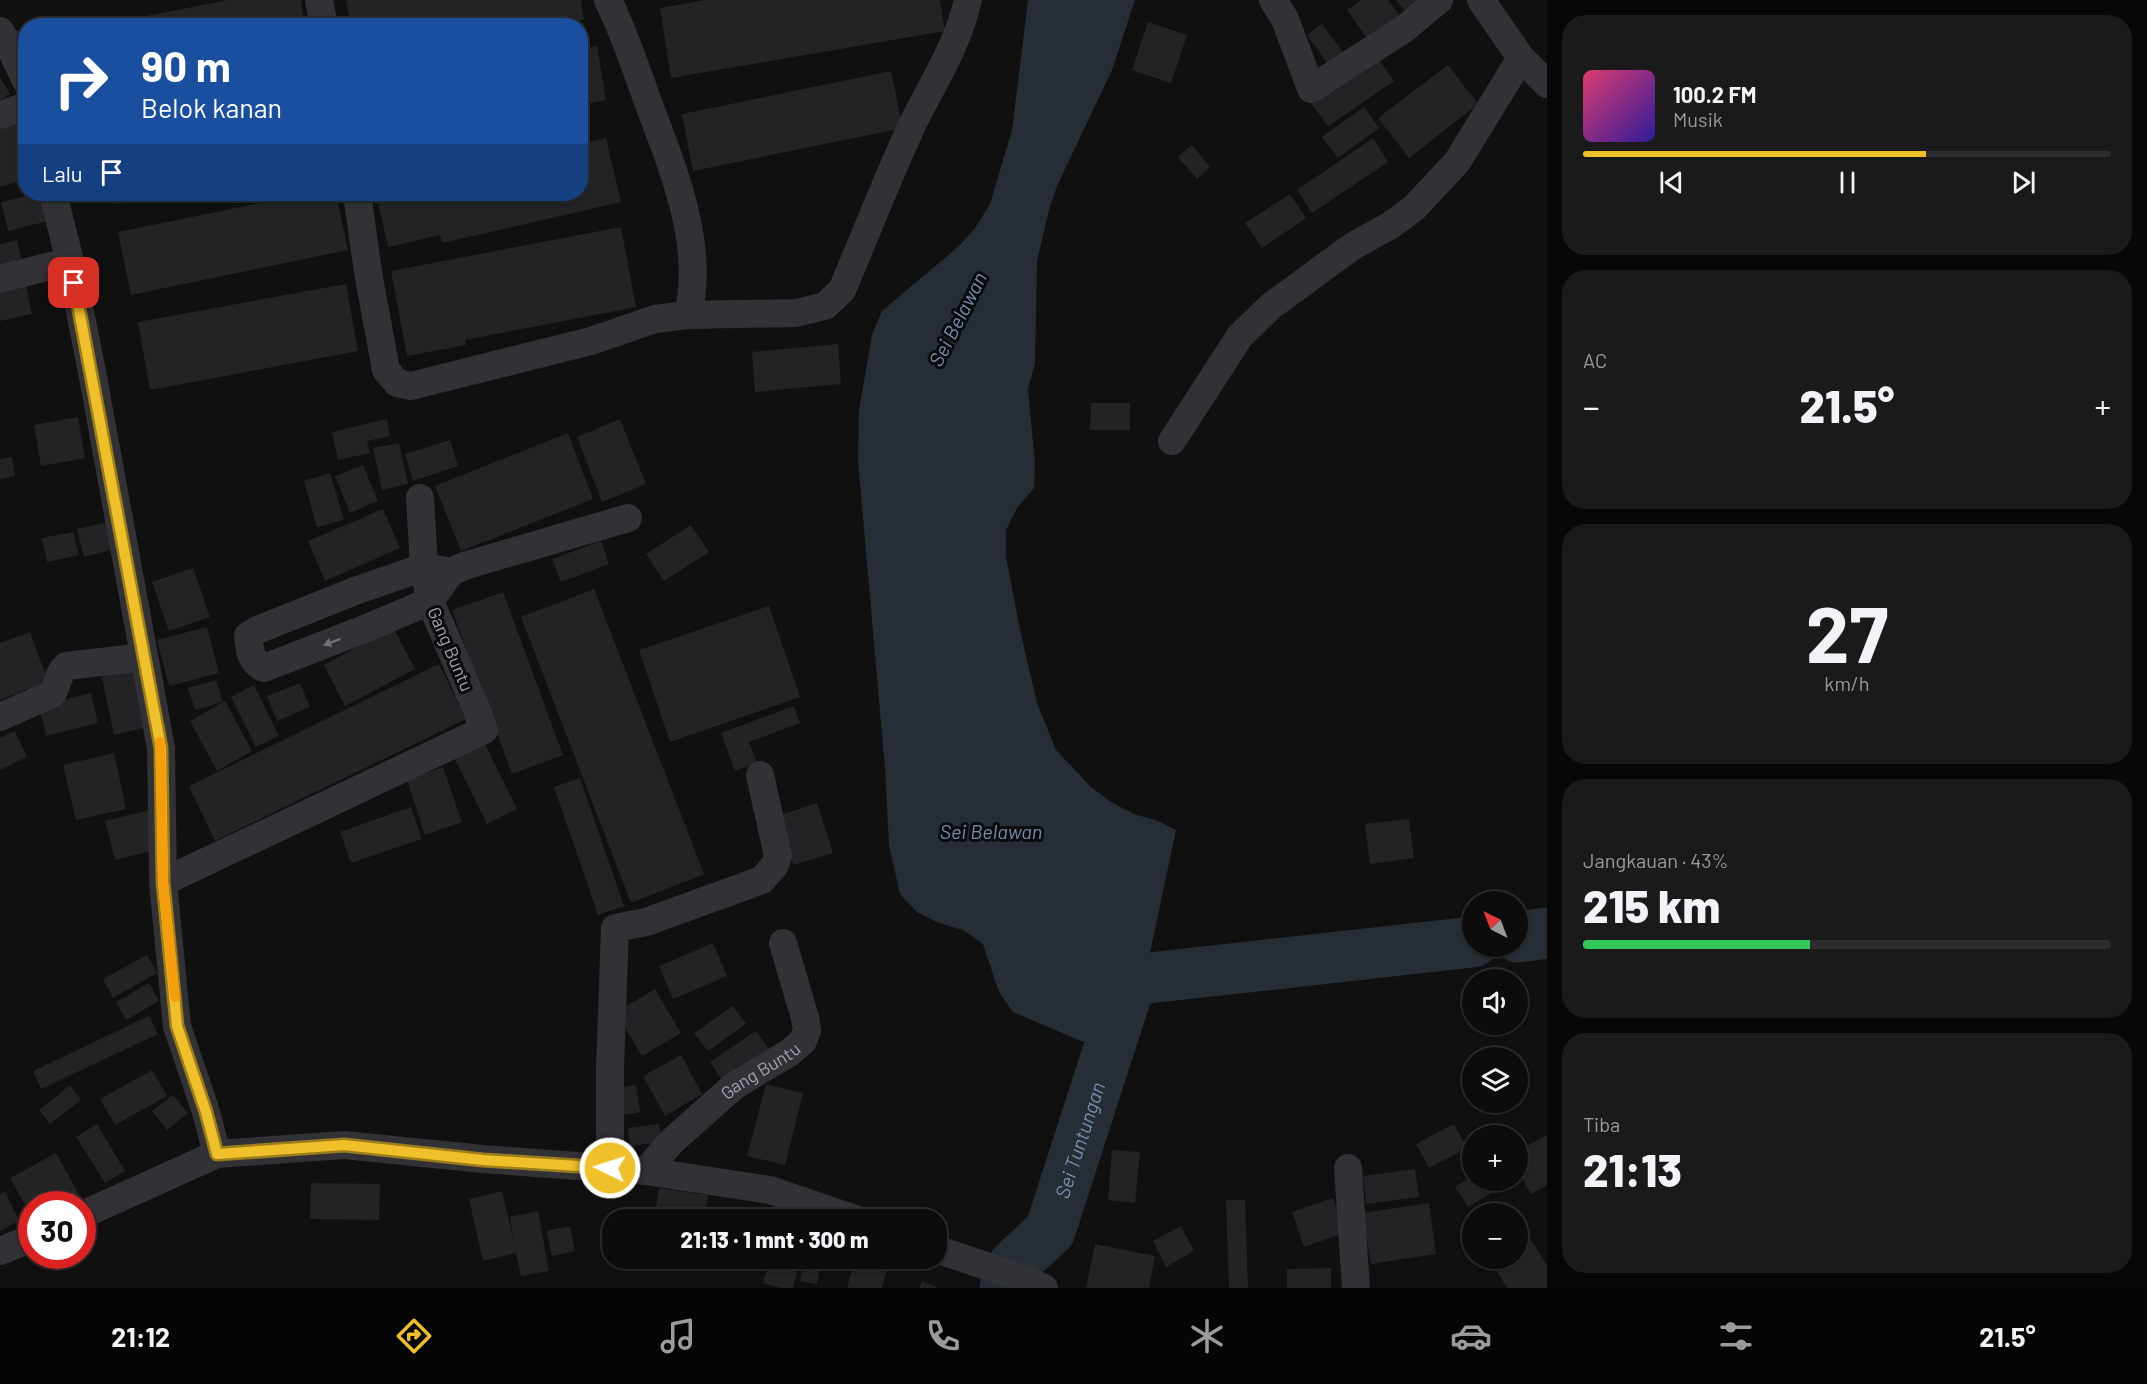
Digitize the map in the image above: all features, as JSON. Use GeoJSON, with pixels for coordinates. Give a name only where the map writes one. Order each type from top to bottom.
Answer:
{"type":"FeatureCollection","features":[{"type":"Feature","properties":{"kind":"street"},"geometry":{"type":"LineString","coordinates":[[319,0],[322,18]]}},
{"type":"Feature","properties":{"kind":"street"},"geometry":{"type":"LineString","coordinates":[[608,0],[620,24],[661,137],[688,222],[693,292],[688,315]]}},
{"type":"Feature","properties":{"kind":"street"},"geometry":{"type":"LineString","coordinates":[[358,201],[386,370],[397,383],[411,386],[591,341],[655,319],[688,315],[796,313],[825,306],[842,290],[914,121],[942,72],[969,0]]}},
{"type":"Feature","properties":{"kind":"street"},"geometry":{"type":"LineString","coordinates":[[1273,0],[1285,19],[1302,97],[1404,29],[1439,0]]}},
{"type":"Feature","properties":{"kind":"street"},"geometry":{"type":"LineString","coordinates":[[1481,0],[1521,58],[1547,84]]}},
{"type":"Feature","properties":{"kind":"street"},"geometry":{"type":"LineString","coordinates":[[0,31],[18,64]]}},
{"type":"Feature","properties":{"kind":"street"},"geometry":{"type":"LineString","coordinates":[[1172,441],[1240,336],[1271,306],[1353,246],[1391,225],[1414,208],[1457,162],[1521,58]]}},
{"type":"Feature","properties":{"kind":"street"},"geometry":{"type":"LineString","coordinates":[[0,115],[18,109]]}},
{"type":"Feature","properties":{"kind":"street"},"geometry":{"type":"LineString","coordinates":[[55,201],[70,261],[161,748],[163,882],[177,1026],[206,1112],[217,1154]]}},
{"type":"Feature","properties":{"kind":"street"},"geometry":{"type":"LineString","coordinates":[[0,279],[70,261]]}},
{"type":"Feature","properties":{"kind":"street"},"geometry":{"type":"LineString","coordinates":[[420,498],[438,569],[430,601],[264,668],[258,666],[252,659],[248,636],[251,633],[355,591],[438,569],[464,566],[628,518]]}},
{"type":"Feature","properties":{"kind":"street"},"geometry":{"type":"LineString","coordinates":[[355,591],[367,628]]}},
{"type":"Feature","properties":{"kind":"street","name":"Gang Buntu"},"geometry":{"type":"LineString","coordinates":[[163,882],[484,730],[430,601]]}},
{"type":"Feature","properties":{"kind":"street"},"geometry":{"type":"LineString","coordinates":[[0,717],[52,694],[57,686],[61,670],[66,666],[144,657]]}},
{"type":"Feature","properties":{"kind":"street"},"geometry":{"type":"LineString","coordinates":[[610,1168],[610,1068],[615,928],[646,922],[762,880],[775,865],[778,856],[760,775]]}},
{"type":"Feature","properties":{"kind":"street","name":"Gang Buntu"},"geometry":{"type":"LineString","coordinates":[[646,1171],[671,1142],[734,1086],[789,1053],[803,1041],[807,1030],[805,1018],[783,943]]}},
{"type":"Feature","properties":{"kind":"street"},"geometry":{"type":"LineString","coordinates":[[96,1209],[217,1154],[344,1145],[483,1160],[646,1171],[770,1190],[826,1209]]}},
{"type":"Feature","properties":{"kind":"street"},"geometry":{"type":"LineString","coordinates":[[1348,1168],[1356,1288]]}},
{"type":"Feature","properties":{"kind":"street"},"geometry":{"type":"LineString","coordinates":[[0,1251],[18,1244]]}},
{"type":"Feature","properties":{"kind":"street"},"geometry":{"type":"LineString","coordinates":[[947,1253],[1033,1283]]}},
{"type":"Feature","properties":{"kind":"water","name":"Sei Belawan"},"geometry":{"type":"Polygon","coordinates":[[[1028,0],[1135,0],[1112,70],[1057,186],[1049,210],[1037,261],[1035,364],[1028,389],[1035,463],[1034,488],[1017,508],[1006,530],[1006,556],[1020,630],[1037,703],[1056,750],[1091,787],[1111,802],[1134,814],[1158,821],[1176,830],[1131,1043],[1105,1046],[1081,1041],[1013,1012],[999,992],[983,944],[963,930],[939,923],[917,912],[900,894],[889,845],[885,768],[858,461],[859,410],[872,335],[882,311],[959,246],[976,227],[990,204],[1012,130],[1028,0]]]}},
{"type":"Feature","properties":{"kind":"building"},"geometry":{"type":"Polygon","coordinates":[[[228,0],[301,0],[304,18],[136,18],[228,0]]]}},
{"type":"Feature","properties":{"kind":"building"},"geometry":{"type":"Polygon","coordinates":[[[346,0],[581,0],[584,18],[349,18],[346,0]]]}},
{"type":"Feature","properties":{"kind":"building"},"geometry":{"type":"Polygon","coordinates":[[[705,0],[940,0],[945,31],[671,78],[660,8],[705,0]]]}},
{"type":"Feature","properties":{"kind":"building"},"geometry":{"type":"Polygon","coordinates":[[[1361,0],[1388,0],[1401,18],[1369,41],[1347,10],[1361,0]]]}},
{"type":"Feature","properties":{"kind":"building"},"geometry":{"type":"Polygon","coordinates":[[[1396,0],[1415,0],[1423,9],[1411,18],[1396,0]]]}},
{"type":"Feature","properties":{"kind":"building"},"geometry":{"type":"Polygon","coordinates":[[[1148,22],[1187,35],[1171,83],[1132,70],[1148,22]]]}},
{"type":"Feature","properties":{"kind":"building"},"geometry":{"type":"Polygon","coordinates":[[[1322,24],[1346,56],[1330,67],[1307,35],[1322,24]]]}},
{"type":"Feature","properties":{"kind":"building"},"geometry":{"type":"Polygon","coordinates":[[[597,46],[606,100],[588,103],[588,48],[597,46]]]}},
{"type":"Feature","properties":{"kind":"building"},"geometry":{"type":"Polygon","coordinates":[[[1377,57],[1394,81],[1328,126],[1311,103],[1377,57]]]}},
{"type":"Feature","properties":{"kind":"building"},"geometry":{"type":"Polygon","coordinates":[[[1448,65],[1478,104],[1409,158],[1378,118],[1448,65]]]}},
{"type":"Feature","properties":{"kind":"building"},"geometry":{"type":"Polygon","coordinates":[[[891,71],[903,128],[693,171],[682,114],[891,71]]]}},
{"type":"Feature","properties":{"kind":"building"},"geometry":{"type":"Polygon","coordinates":[[[0,77],[10,94],[0,100],[0,77]]]}},
{"type":"Feature","properties":{"kind":"building"},"geometry":{"type":"Polygon","coordinates":[[[1364,107],[1379,128],[1338,158],[1322,137],[1364,107]]]}},
{"type":"Feature","properties":{"kind":"building"},"geometry":{"type":"Polygon","coordinates":[[[18,121],[18,181],[0,187],[0,127],[18,121]]]}},
{"type":"Feature","properties":{"kind":"building"},"geometry":{"type":"Polygon","coordinates":[[[606,138],[621,202],[442,243],[440,235],[388,247],[378,201],[588,201],[588,142],[606,138]]]}},
{"type":"Feature","properties":{"kind":"building"},"geometry":{"type":"Polygon","coordinates":[[[1373,138],[1388,162],[1312,213],[1297,190],[1373,138]]]}},
{"type":"Feature","properties":{"kind":"building"},"geometry":{"type":"Polygon","coordinates":[[[1192,145],[1210,167],[1197,179],[1178,157],[1192,145]]]}},
{"type":"Feature","properties":{"kind":"building"},"geometry":{"type":"Polygon","coordinates":[[[1290,194],[1306,218],[1262,248],[1245,223],[1290,194]]]}},
{"type":"Feature","properties":{"kind":"building"},"geometry":{"type":"Polygon","coordinates":[[[18,198],[18,201],[43,201],[48,221],[8,231],[1,202],[18,198]]]}},
{"type":"Feature","properties":{"kind":"building"},"geometry":{"type":"Polygon","coordinates":[[[116,201],[133,201],[117,204],[116,201]]]}},
{"type":"Feature","properties":{"kind":"building"},"geometry":{"type":"Polygon","coordinates":[[[271,201],[338,201],[348,250],[131,295],[118,232],[271,201]]]}},
{"type":"Feature","properties":{"kind":"building"},"geometry":{"type":"Polygon","coordinates":[[[621,227],[636,307],[465,340],[466,345],[407,356],[391,271],[621,227]]]}},
{"type":"Feature","properties":{"kind":"building"},"geometry":{"type":"Polygon","coordinates":[[[17,240],[23,266],[0,272],[0,244],[17,240]]]}},
{"type":"Feature","properties":{"kind":"building"},"geometry":{"type":"Polygon","coordinates":[[[24,277],[32,314],[0,321],[0,283],[24,277]]]}},
{"type":"Feature","properties":{"kind":"building"},"geometry":{"type":"Polygon","coordinates":[[[346,284],[358,351],[150,390],[138,322],[346,284]]]}},
{"type":"Feature","properties":{"kind":"building"},"geometry":{"type":"Polygon","coordinates":[[[838,344],[841,384],[755,392],[752,352],[838,344]]]}},
{"type":"Feature","properties":{"kind":"building"},"geometry":{"type":"Polygon","coordinates":[[[1091,403],[1130,403],[1130,430],[1090,430],[1091,403]]]}},
{"type":"Feature","properties":{"kind":"building"},"geometry":{"type":"Polygon","coordinates":[[[78,417],[85,458],[41,466],[34,425],[78,417]]]}},
{"type":"Feature","properties":{"kind":"building"},"geometry":{"type":"Polygon","coordinates":[[[387,419],[390,436],[367,441],[370,453],[338,460],[332,432],[387,419]]]}},
{"type":"Feature","properties":{"kind":"building"},"geometry":{"type":"Polygon","coordinates":[[[620,419],[646,484],[602,502],[577,437],[620,419]]]}},
{"type":"Feature","properties":{"kind":"building"},"geometry":{"type":"Polygon","coordinates":[[[568,433],[593,499],[461,551],[435,486],[568,433]]]}},
{"type":"Feature","properties":{"kind":"building"},"geometry":{"type":"Polygon","coordinates":[[[450,440],[458,466],[413,481],[405,454],[450,440]]]}},
{"type":"Feature","properties":{"kind":"building"},"geometry":{"type":"Polygon","coordinates":[[[399,443],[408,484],[382,490],[373,448],[399,443]]]}},
{"type":"Feature","properties":{"kind":"building"},"geometry":{"type":"Polygon","coordinates":[[[12,457],[15,476],[0,479],[0,459],[12,457]]]}},
{"type":"Feature","properties":{"kind":"building"},"geometry":{"type":"Polygon","coordinates":[[[363,465],[378,501],[350,513],[335,476],[363,465]]]}},
{"type":"Feature","properties":{"kind":"building"},"geometry":{"type":"Polygon","coordinates":[[[330,473],[344,520],[317,527],[304,481],[330,473]]]}},
{"type":"Feature","properties":{"kind":"building"},"geometry":{"type":"Polygon","coordinates":[[[383,509],[400,548],[325,581],[308,541],[383,509]]]}},
{"type":"Feature","properties":{"kind":"building"},"geometry":{"type":"Polygon","coordinates":[[[108,522],[115,549],[84,557],[77,529],[108,522]]]}},
{"type":"Feature","properties":{"kind":"building"},"geometry":{"type":"Polygon","coordinates":[[[691,525],[709,552],[664,581],[646,554],[691,525]]]}},
{"type":"Feature","properties":{"kind":"building"},"geometry":{"type":"Polygon","coordinates":[[[73,532],[79,555],[47,562],[42,538],[73,532]]]}},
{"type":"Feature","properties":{"kind":"building"},"geometry":{"type":"Polygon","coordinates":[[[601,541],[609,564],[561,582],[552,559],[601,541]]]}},
{"type":"Feature","properties":{"kind":"building"},"geometry":{"type":"Polygon","coordinates":[[[193,568],[210,617],[169,631],[152,582],[193,568]]]}},
{"type":"Feature","properties":{"kind":"building"},"geometry":{"type":"Polygon","coordinates":[[[594,589],[704,874],[631,903],[521,617],[594,589]]]}},
{"type":"Feature","properties":{"kind":"building"},"geometry":{"type":"Polygon","coordinates":[[[503,592],[563,755],[512,774],[452,610],[503,592]]]}},
{"type":"Feature","properties":{"kind":"building"},"geometry":{"type":"Polygon","coordinates":[[[769,606],[800,697],[670,742],[639,650],[769,606]]]}},
{"type":"Feature","properties":{"kind":"building"},"geometry":{"type":"Polygon","coordinates":[[[207,627],[219,673],[169,686],[157,640],[207,627]]]}},
{"type":"Feature","properties":{"kind":"building"},"geometry":{"type":"Polygon","coordinates":[[[393,627],[415,669],[345,706],[324,665],[393,627]]]}},
{"type":"Feature","properties":{"kind":"building"},"geometry":{"type":"Polygon","coordinates":[[[30,632],[48,681],[0,700],[0,643],[30,632]]]}},
{"type":"Feature","properties":{"kind":"building"},"geometry":{"type":"Polygon","coordinates":[[[439,664],[466,719],[215,841],[189,786],[439,664]]]}},
{"type":"Feature","properties":{"kind":"building"},"geometry":{"type":"Polygon","coordinates":[[[135,665],[148,727],[114,735],[101,673],[135,665]]]}},
{"type":"Feature","properties":{"kind":"building"},"geometry":{"type":"Polygon","coordinates":[[[216,680],[223,702],[195,710],[188,688],[216,680]]]}},
{"type":"Feature","properties":{"kind":"building"},"geometry":{"type":"Polygon","coordinates":[[[300,683],[310,707],[277,721],[267,696],[300,683]]]}},
{"type":"Feature","properties":{"kind":"building"},"geometry":{"type":"Polygon","coordinates":[[[254,685],[279,736],[256,747],[231,697],[254,685]]]}},
{"type":"Feature","properties":{"kind":"building"},"geometry":{"type":"Polygon","coordinates":[[[91,693],[98,723],[46,736],[39,706],[91,693]]]}},
{"type":"Feature","properties":{"kind":"building"},"geometry":{"type":"Polygon","coordinates":[[[225,701],[252,751],[217,771],[190,721],[225,701]]]}},
{"type":"Feature","properties":{"kind":"building"},"geometry":{"type":"Polygon","coordinates":[[[794,706],[800,723],[749,742],[757,763],[735,771],[721,733],[794,706]]]}},
{"type":"Feature","properties":{"kind":"building"},"geometry":{"type":"Polygon","coordinates":[[[15,731],[27,757],[0,770],[0,738],[15,731]]]}},
{"type":"Feature","properties":{"kind":"building"},"geometry":{"type":"Polygon","coordinates":[[[485,744],[517,809],[487,824],[455,759],[485,744]]]}},
{"type":"Feature","properties":{"kind":"building"},"geometry":{"type":"Polygon","coordinates":[[[114,753],[126,809],[76,820],[63,765],[114,753]]]}},
{"type":"Feature","properties":{"kind":"building"},"geometry":{"type":"Polygon","coordinates":[[[443,767],[462,822],[425,835],[407,780],[443,767]]]}},
{"type":"Feature","properties":{"kind":"building"},"geometry":{"type":"Polygon","coordinates":[[[580,778],[624,906],[598,915],[554,787],[580,778]]]}},
{"type":"Feature","properties":{"kind":"building"},"geometry":{"type":"Polygon","coordinates":[[[817,803],[833,853],[793,865],[778,816],[817,803]]]}},
{"type":"Feature","properties":{"kind":"building"},"geometry":{"type":"Polygon","coordinates":[[[411,807],[422,839],[351,863],[340,832],[411,807]]]}},
{"type":"Feature","properties":{"kind":"building"},"geometry":{"type":"Polygon","coordinates":[[[151,810],[160,849],[115,860],[105,821],[151,810]]]}},
{"type":"Feature","properties":{"kind":"building"},"geometry":{"type":"Polygon","coordinates":[[[1409,819],[1414,858],[1370,864],[1365,824],[1409,819]]]}},
{"type":"Feature","properties":{"kind":"building"},"geometry":{"type":"Polygon","coordinates":[[[713,943],[727,976],[673,999],[659,966],[713,943]]]}},
{"type":"Feature","properties":{"kind":"building"},"geometry":{"type":"Polygon","coordinates":[[[147,955],[157,973],[113,998],[103,979],[147,955]]]}},
{"type":"Feature","properties":{"kind":"building"},"geometry":{"type":"Polygon","coordinates":[[[149,983],[159,1001],[126,1020],[116,1002],[149,983]]]}},
{"type":"Feature","properties":{"kind":"building"},"geometry":{"type":"Polygon","coordinates":[[[655,989],[681,1033],[642,1056],[616,1012],[655,989]]]}},
{"type":"Feature","properties":{"kind":"building"},"geometry":{"type":"Polygon","coordinates":[[[733,1006],[746,1024],[708,1051],[694,1033],[733,1006]]]}},
{"type":"Feature","properties":{"kind":"building"},"geometry":{"type":"Polygon","coordinates":[[[149,1016],[158,1034],[41,1089],[33,1071],[149,1016]]]}},
{"type":"Feature","properties":{"kind":"building"},"geometry":{"type":"Polygon","coordinates":[[[756,1031],[773,1055],[727,1087],[710,1062],[756,1031]]]}},
{"type":"Feature","properties":{"kind":"building"},"geometry":{"type":"Polygon","coordinates":[[[681,1055],[702,1094],[665,1116],[643,1076],[681,1055]]]}},
{"type":"Feature","properties":{"kind":"building"},"geometry":{"type":"Polygon","coordinates":[[[152,1070],[167,1096],[115,1125],[100,1099],[152,1070]]]}},
{"type":"Feature","properties":{"kind":"building"},"geometry":{"type":"Polygon","coordinates":[[[766,1084],[803,1093],[785,1165],[747,1156],[766,1084]]]}},
{"type":"Feature","properties":{"kind":"building"},"geometry":{"type":"Polygon","coordinates":[[[70,1085],[81,1100],[50,1124],[39,1110],[70,1085]]]}},
{"type":"Feature","properties":{"kind":"building"},"geometry":{"type":"Polygon","coordinates":[[[636,1085],[640,1112],[619,1116],[615,1089],[636,1085]]]}},
{"type":"Feature","properties":{"kind":"building"},"geometry":{"type":"Polygon","coordinates":[[[173,1095],[188,1113],[167,1130],[152,1111],[173,1095]]]}},
{"type":"Feature","properties":{"kind":"building"},"geometry":{"type":"Polygon","coordinates":[[[97,1124],[125,1171],[105,1183],[76,1137],[97,1124]]]}},
{"type":"Feature","properties":{"kind":"building"},"geometry":{"type":"Polygon","coordinates":[[[659,1124],[661,1142],[630,1146],[628,1128],[659,1124]]]}},
{"type":"Feature","properties":{"kind":"building"},"geometry":{"type":"Polygon","coordinates":[[[1454,1124],[1462,1139],[1462,1151],[1429,1168],[1416,1144],[1454,1124]]]}},
{"type":"Feature","properties":{"kind":"building"},"geometry":{"type":"Polygon","coordinates":[[[1547,1135],[1547,1185],[1531,1194],[1528,1189],[1528,1145],[1547,1135]]]}},
{"type":"Feature","properties":{"kind":"building"},"geometry":{"type":"Polygon","coordinates":[[[1112,1150],[1140,1152],[1135,1203],[1108,1200],[1112,1150]]]}},
{"type":"Feature","properties":{"kind":"building"},"geometry":{"type":"Polygon","coordinates":[[[56,1153],[77,1191],[18,1192],[10,1178],[56,1153]]]}},
{"type":"Feature","properties":{"kind":"building"},"geometry":{"type":"Polygon","coordinates":[[[1415,1169],[1419,1197],[1366,1204],[1363,1176],[1415,1169]]]}},
{"type":"Feature","properties":{"kind":"building"},"geometry":{"type":"Polygon","coordinates":[[[311,1183],[380,1184],[379,1220],[310,1219],[311,1183]]]}},
{"type":"Feature","properties":{"kind":"building"},"geometry":{"type":"Polygon","coordinates":[[[1462,1183],[1462,1191],[1495,1191],[1475,1203],[1465,1203],[1455,1187],[1462,1183]]]}},
{"type":"Feature","properties":{"kind":"building"},"geometry":{"type":"Polygon","coordinates":[[[659,1188],[708,1195],[706,1209],[656,1209],[659,1188]]]}},
{"type":"Feature","properties":{"kind":"building"},"geometry":{"type":"Polygon","coordinates":[[[5,1191],[18,1222],[0,1231],[0,1194],[5,1191]]]}},
{"type":"Feature","properties":{"kind":"building"},"geometry":{"type":"Polygon","coordinates":[[[502,1191],[514,1242],[510,1217],[538,1211],[549,1271],[521,1276],[516,1253],[483,1261],[469,1199],[502,1191]]]}},
{"type":"Feature","properties":{"kind":"building"},"geometry":{"type":"Polygon","coordinates":[[[1333,1198],[1344,1233],[1304,1247],[1292,1212],[1333,1198]]]}},
{"type":"Feature","properties":{"kind":"building"},"geometry":{"type":"Polygon","coordinates":[[[1226,1200],[1245,1200],[1248,1288],[1229,1288],[1226,1200]]]}},
{"type":"Feature","properties":{"kind":"building"},"geometry":{"type":"Polygon","coordinates":[[[1429,1203],[1436,1254],[1371,1264],[1363,1213],[1429,1203]]]}},
{"type":"Feature","properties":{"kind":"building"},"geometry":{"type":"Polygon","coordinates":[[[570,1226],[575,1251],[552,1256],[546,1231],[570,1226]]]}},
{"type":"Feature","properties":{"kind":"building"},"geometry":{"type":"Polygon","coordinates":[[[1181,1226],[1194,1251],[1166,1267],[1153,1241],[1181,1226]]]}},
{"type":"Feature","properties":{"kind":"building"},"geometry":{"type":"Polygon","coordinates":[[[1528,1235],[1547,1265],[1547,1288],[1507,1288],[1496,1269],[1528,1269],[1528,1235]]]}},
{"type":"Feature","properties":{"kind":"building"},"geometry":{"type":"Polygon","coordinates":[[[1095,1244],[1155,1256],[1149,1288],[1086,1288],[1095,1244]]]}},
{"type":"Feature","properties":{"kind":"building"},"geometry":{"type":"Polygon","coordinates":[[[1331,1268],[1331,1288],[1287,1288],[1287,1269],[1331,1268]]]}},
{"type":"Feature","properties":{"kind":"building"},"geometry":{"type":"Polygon","coordinates":[[[767,1269],[798,1269],[793,1288],[781,1288],[763,1283],[767,1269]]]}},
{"type":"Feature","properties":{"kind":"building"},"geometry":{"type":"Polygon","coordinates":[[[803,1269],[820,1269],[817,1284],[800,1281],[803,1269]]]}},
{"type":"Feature","properties":{"kind":"building"},"geometry":{"type":"Polygon","coordinates":[[[852,1269],[887,1269],[882,1288],[847,1288],[852,1269]]]}},
{"type":"Feature","properties":{"kind":"building"},"geometry":{"type":"Polygon","coordinates":[[[922,1281],[939,1288],[919,1288],[922,1281]]]}},
{"type":"Feature","properties":{"kind":"waterway","name":"Sei Belawan"},"geometry":{"type":"LineString","coordinates":[[1528,936],[1547,933]]}},
{"type":"Feature","properties":{"kind":"waterway","name":"Sei Belawan"},"geometry":{"type":"LineString","coordinates":[[1086,945],[1131,980],[1462,943]]}},
{"type":"Feature","properties":{"kind":"waterway","name":"Sei Tuntungan"},"geometry":{"type":"LineString","coordinates":[[1005,1288],[1014,1264],[1050,1231],[1131,980]]}},
{"type":"Feature","properties":{"kind":"slow traffic"},"geometry":{"type":"LineString","coordinates":[[160,742],[163,882],[175,997]]}},
{"type":"Feature","properties":{"kind":"route"},"geometry":{"type":"LineString","coordinates":[[74,283],[161,748],[163,882],[177,1026],[206,1112],[217,1154],[344,1145],[483,1160],[610,1168]]}}]}
